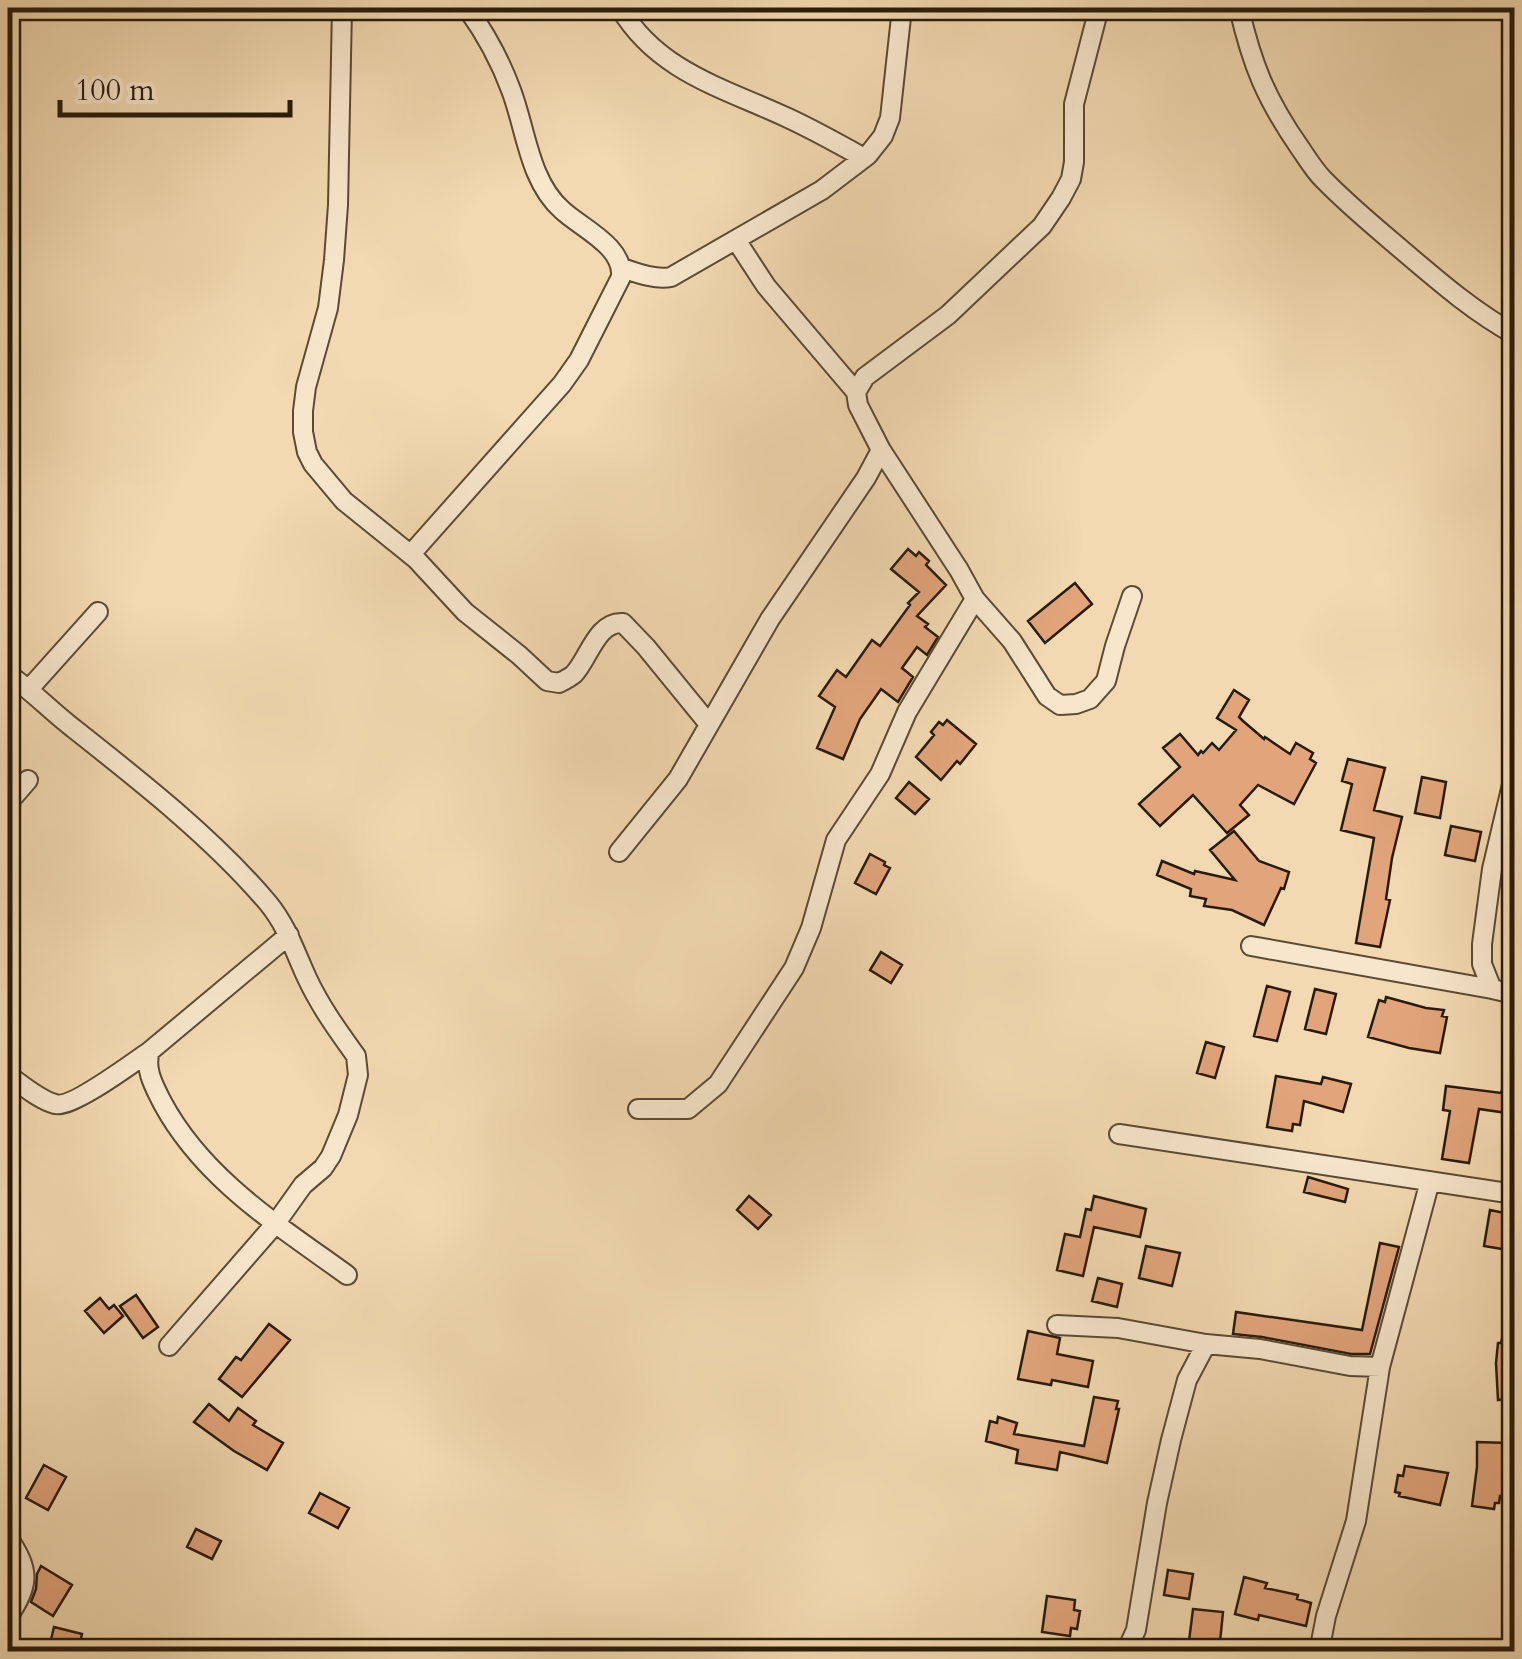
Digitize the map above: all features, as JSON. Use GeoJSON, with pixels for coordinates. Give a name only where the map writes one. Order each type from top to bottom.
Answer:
{"type":"FeatureCollection","features":[{"type":"Feature","properties":{"kind":"street"},"geometry":{"type":"LineString","coordinates":[[342,8],[334,260],[328,308],[306,387],[303,432],[307,452],[344,500],[411,554],[465,612],[548,681],[560,683],[573,675],[604,629],[611,623],[623,623],[708,723]]}},
{"type":"Feature","properties":{"kind":"street"},"geometry":{"type":"LineString","coordinates":[[411,554],[562,384],[615,292],[622,268],[610,250],[559,208],[541,185],[512,90],[496,54],[467,8]]}},
{"type":"Feature","properties":{"kind":"street"},"geometry":{"type":"LineString","coordinates":[[620,8],[650,46],[680,69],[864,158]]}},
{"type":"Feature","properties":{"kind":"street"},"geometry":{"type":"LineString","coordinates":[[622,268],[672,277],[822,190],[864,158],[883,136],[890,118],[902,8]]}},
{"type":"Feature","properties":{"kind":"street"},"geometry":{"type":"LineString","coordinates":[[856,392],[865,377],[948,316],[1042,226],[1061,198],[1074,162],[1074,104],[1099,8]]}},
{"type":"Feature","properties":{"kind":"street"},"geometry":{"type":"LineString","coordinates":[[1238,8],[1260,84],[1320,176],[1444,286],[1514,334]]}},
{"type":"Feature","properties":{"kind":"street"},"geometry":{"type":"LineString","coordinates":[[736,240],[766,286],[856,392],[858,406],[881,450],[975,599],[1012,641],[1046,696],[1060,705],[1076,704],[1090,699],[1106,681],[1132,596]]}},
{"type":"Feature","properties":{"kind":"street"},"geometry":{"type":"LineString","coordinates":[[620,852],[678,779],[770,619],[881,450]]}},
{"type":"Feature","properties":{"kind":"street"},"geometry":{"type":"LineString","coordinates":[[638,1110],[688,1109],[718,1084],[794,968],[811,928],[836,840],[880,774],[907,712],[975,599]]}},
{"type":"Feature","properties":{"kind":"street"},"geometry":{"type":"LineString","coordinates":[[29,689],[98,612]]}},
{"type":"Feature","properties":{"kind":"street"},"geometry":{"type":"LineString","coordinates":[[8,674],[125,769],[219,852],[269,904],[289,935],[322,1007],[356,1056],[358,1065],[348,1115],[331,1156],[169,1346]]}},
{"type":"Feature","properties":{"kind":"street"},"geometry":{"type":"LineString","coordinates":[[1492,989],[1482,964],[1482,944],[1492,869],[1514,776]]}},
{"type":"Feature","properties":{"kind":"street"},"geometry":{"type":"LineString","coordinates":[[8,803],[28,780]]}},
{"type":"Feature","properties":{"kind":"street"},"geometry":{"type":"LineString","coordinates":[[8,1075],[51,1103],[63,1105],[150,1051],[289,935]]}},
{"type":"Feature","properties":{"kind":"street"},"geometry":{"type":"LineString","coordinates":[[1251,946],[1514,994]]}},
{"type":"Feature","properties":{"kind":"street"},"geometry":{"type":"LineString","coordinates":[[150,1051],[148,1064],[153,1083],[189,1144],[224,1183],[347,1275]]}},
{"type":"Feature","properties":{"kind":"street"},"geometry":{"type":"LineString","coordinates":[[1119,1134],[1514,1194]]}},
{"type":"Feature","properties":{"kind":"street"},"geometry":{"type":"LineString","coordinates":[[1319,1652],[1326,1616],[1356,1522],[1380,1366],[1430,1181]]}},
{"type":"Feature","properties":{"kind":"street"},"geometry":{"type":"LineString","coordinates":[[1057,1325],[1118,1328],[1350,1366],[1380,1366]]}},
{"type":"Feature","properties":{"kind":"street"},"geometry":{"type":"LineString","coordinates":[[1126,1652],[1136,1630],[1171,1440],[1187,1380],[1206,1344]]}},
{"type":"Feature","properties":{"kind":"street"},"geometry":{"type":"LineString","coordinates":[[8,1538],[25,1578],[21,1598],[8,1617]]}},
{"type":"Feature","properties":{"kind":"building"},"geometry":{"type":"Polygon","coordinates":[[[908,549],[929,561],[926,565],[946,585],[917,616],[938,637],[927,655],[917,647],[902,668],[913,677],[898,702],[881,689],[860,719],[843,759],[817,748],[835,707],[819,696],[837,670],[846,677],[872,640],[880,646],[919,592],[891,569],[908,549]]]}},
{"type":"Feature","properties":{"kind":"building"},"geometry":{"type":"Polygon","coordinates":[[[1075,583],[1092,604],[1045,643],[1028,621],[1075,583]]]}},
{"type":"Feature","properties":{"kind":"building"},"geometry":{"type":"Polygon","coordinates":[[[1234,690],[1249,700],[1239,717],[1264,739],[1290,754],[1296,743],[1313,753],[1310,759],[1316,763],[1294,804],[1258,785],[1240,805],[1249,815],[1227,833],[1193,795],[1160,826],[1139,804],[1180,767],[1163,748],[1180,734],[1198,755],[1212,743],[1219,750],[1236,730],[1217,718],[1234,690]]]}},
{"type":"Feature","properties":{"kind":"building"},"geometry":{"type":"Polygon","coordinates":[[[947,720],[976,744],[941,780],[916,757],[939,722],[943,725],[947,720]]]}},
{"type":"Feature","properties":{"kind":"building"},"geometry":{"type":"Polygon","coordinates":[[[1348,759],[1385,768],[1374,810],[1402,817],[1392,858],[1386,899],[1390,900],[1380,947],[1356,943],[1374,838],[1341,830],[1352,784],[1342,781],[1348,759]]]}},
{"type":"Feature","properties":{"kind":"building"},"geometry":{"type":"Polygon","coordinates":[[[1422,777],[1446,782],[1440,818],[1415,813],[1422,777]]]}},
{"type":"Feature","properties":{"kind":"building"},"geometry":{"type":"Polygon","coordinates":[[[909,782],[929,799],[915,814],[896,798],[909,782]]]}},
{"type":"Feature","properties":{"kind":"building"},"geometry":{"type":"Polygon","coordinates":[[[1451,826],[1481,832],[1475,861],[1445,855],[1451,826]]]}},
{"type":"Feature","properties":{"kind":"building"},"geometry":{"type":"Polygon","coordinates":[[[1234,831],[1259,861],[1289,872],[1264,925],[1232,910],[1204,906],[1206,899],[1190,896],[1191,889],[1157,875],[1162,861],[1194,874],[1195,871],[1235,880],[1210,850],[1234,831]]]}},
{"type":"Feature","properties":{"kind":"building"},"geometry":{"type":"Polygon","coordinates":[[[870,854],[890,868],[876,894],[855,883],[870,854]]]}},
{"type":"Feature","properties":{"kind":"building"},"geometry":{"type":"Polygon","coordinates":[[[881,952],[902,965],[891,983],[870,970],[881,952]]]}},
{"type":"Feature","properties":{"kind":"building"},"geometry":{"type":"Polygon","coordinates":[[[1267,986],[1290,992],[1277,1041],[1254,1036],[1267,986]]]}},
{"type":"Feature","properties":{"kind":"building"},"geometry":{"type":"Polygon","coordinates":[[[1315,989],[1336,994],[1326,1034],[1305,1029],[1315,989]]]}},
{"type":"Feature","properties":{"kind":"building"},"geometry":{"type":"Polygon","coordinates":[[[1386,997],[1444,1010],[1442,1016],[1447,1017],[1440,1053],[1368,1037],[1379,1000],[1385,1002],[1386,997]]]}},
{"type":"Feature","properties":{"kind":"building"},"geometry":{"type":"Polygon","coordinates":[[[1206,1042],[1224,1047],[1215,1078],[1197,1073],[1206,1042]]]}},
{"type":"Feature","properties":{"kind":"building"},"geometry":{"type":"Polygon","coordinates":[[[1276,1076],[1321,1084],[1323,1077],[1351,1084],[1343,1112],[1304,1101],[1300,1125],[1293,1124],[1292,1131],[1267,1127],[1276,1076]]]}},
{"type":"Feature","properties":{"kind":"building"},"geometry":{"type":"Polygon","coordinates":[[[1446,1086],[1514,1092],[1514,1114],[1479,1109],[1469,1163],[1442,1159],[1450,1111],[1443,1110],[1446,1086]]]}},
{"type":"Feature","properties":{"kind":"building"},"geometry":{"type":"Polygon","coordinates":[[[1308,1177],[1348,1189],[1345,1202],[1304,1192],[1308,1177]]]}},
{"type":"Feature","properties":{"kind":"building"},"geometry":{"type":"Polygon","coordinates":[[[749,1196],[771,1215],[758,1229],[737,1210],[749,1196]]]}},
{"type":"Feature","properties":{"kind":"building"},"geometry":{"type":"Polygon","coordinates":[[[1094,1196],[1146,1209],[1140,1237],[1094,1227],[1083,1276],[1057,1270],[1065,1234],[1080,1237],[1086,1209],[1091,1210],[1094,1196]]]}},
{"type":"Feature","properties":{"kind":"building"},"geometry":{"type":"Polygon","coordinates":[[[1490,1210],[1514,1215],[1508,1250],[1484,1246],[1490,1210]]]}},
{"type":"Feature","properties":{"kind":"building"},"geometry":{"type":"Polygon","coordinates":[[[1380,1243],[1399,1247],[1370,1354],[1233,1334],[1236,1312],[1362,1330],[1380,1243]]]}},
{"type":"Feature","properties":{"kind":"building"},"geometry":{"type":"Polygon","coordinates":[[[1146,1246],[1180,1253],[1172,1286],[1139,1278],[1146,1246]]]}},
{"type":"Feature","properties":{"kind":"building"},"geometry":{"type":"Polygon","coordinates":[[[1098,1278],[1122,1284],[1117,1307],[1092,1301],[1098,1278]]]}},
{"type":"Feature","properties":{"kind":"building"},"geometry":{"type":"Polygon","coordinates":[[[136,1295],[158,1327],[143,1338],[120,1306],[136,1295]]]}},
{"type":"Feature","properties":{"kind":"building"},"geometry":{"type":"Polygon","coordinates":[[[100,1298],[109,1309],[114,1305],[123,1316],[104,1333],[85,1311],[100,1298]]]}},
{"type":"Feature","properties":{"kind":"building"},"geometry":{"type":"Polygon","coordinates":[[[1510,1305],[1514,1306],[1514,1398],[1498,1400],[1498,1343],[1510,1305]]]}},
{"type":"Feature","properties":{"kind":"building"},"geometry":{"type":"Polygon","coordinates":[[[269,1324],[290,1340],[242,1397],[219,1379],[236,1357],[241,1360],[269,1324]]]}},
{"type":"Feature","properties":{"kind":"building"},"geometry":{"type":"Polygon","coordinates":[[[1028,1331],[1060,1338],[1057,1354],[1093,1361],[1088,1387],[1018,1379],[1028,1331]]]}},
{"type":"Feature","properties":{"kind":"building"},"geometry":{"type":"Polygon","coordinates":[[[1094,1397],[1118,1401],[1107,1463],[1060,1452],[1057,1470],[1016,1463],[1018,1450],[986,1441],[990,1421],[997,1423],[998,1417],[1017,1423],[1014,1434],[1084,1446],[1094,1397]]]}},
{"type":"Feature","properties":{"kind":"building"},"geometry":{"type":"Polygon","coordinates":[[[209,1404],[229,1421],[238,1408],[256,1421],[253,1425],[283,1443],[267,1470],[194,1422],[209,1404]]]}},
{"type":"Feature","properties":{"kind":"building"},"geometry":{"type":"Polygon","coordinates":[[[1477,1442],[1508,1443],[1503,1496],[1494,1509],[1472,1506],[1477,1442]]]}},
{"type":"Feature","properties":{"kind":"building"},"geometry":{"type":"Polygon","coordinates":[[[44,1465],[66,1477],[48,1510],[26,1498],[44,1465]]]}},
{"type":"Feature","properties":{"kind":"building"},"geometry":{"type":"Polygon","coordinates":[[[1405,1466],[1448,1473],[1440,1505],[1395,1492],[1398,1475],[1403,1476],[1405,1466]]]}},
{"type":"Feature","properties":{"kind":"building"},"geometry":{"type":"Polygon","coordinates":[[[320,1493],[349,1508],[338,1528],[309,1513],[320,1493]]]}},
{"type":"Feature","properties":{"kind":"building"},"geometry":{"type":"Polygon","coordinates":[[[196,1529],[221,1541],[212,1559],[187,1547],[196,1529]]]}},
{"type":"Feature","properties":{"kind":"building"},"geometry":{"type":"Polygon","coordinates":[[[41,1566],[72,1585],[53,1616],[31,1602],[41,1566]]]}},
{"type":"Feature","properties":{"kind":"building"},"geometry":{"type":"Polygon","coordinates":[[[1168,1570],[1193,1574],[1189,1599],[1164,1595],[1168,1570]]]}},
{"type":"Feature","properties":{"kind":"building"},"geometry":{"type":"Polygon","coordinates":[[[1244,1577],[1311,1603],[1306,1626],[1259,1615],[1258,1620],[1235,1614],[1244,1577]]]}},
{"type":"Feature","properties":{"kind":"building"},"geometry":{"type":"Polygon","coordinates":[[[1047,1596],[1075,1600],[1074,1610],[1080,1611],[1077,1629],[1071,1628],[1070,1636],[1042,1632],[1047,1596]]]}},
{"type":"Feature","properties":{"kind":"building"},"geometry":{"type":"Polygon","coordinates":[[[1193,1609],[1223,1612],[1219,1652],[1188,1649],[1193,1609]]]}},
{"type":"Feature","properties":{"kind":"building"},"geometry":{"type":"Polygon","coordinates":[[[54,1627],[82,1634],[78,1652],[49,1648],[54,1627]]]}}]}
